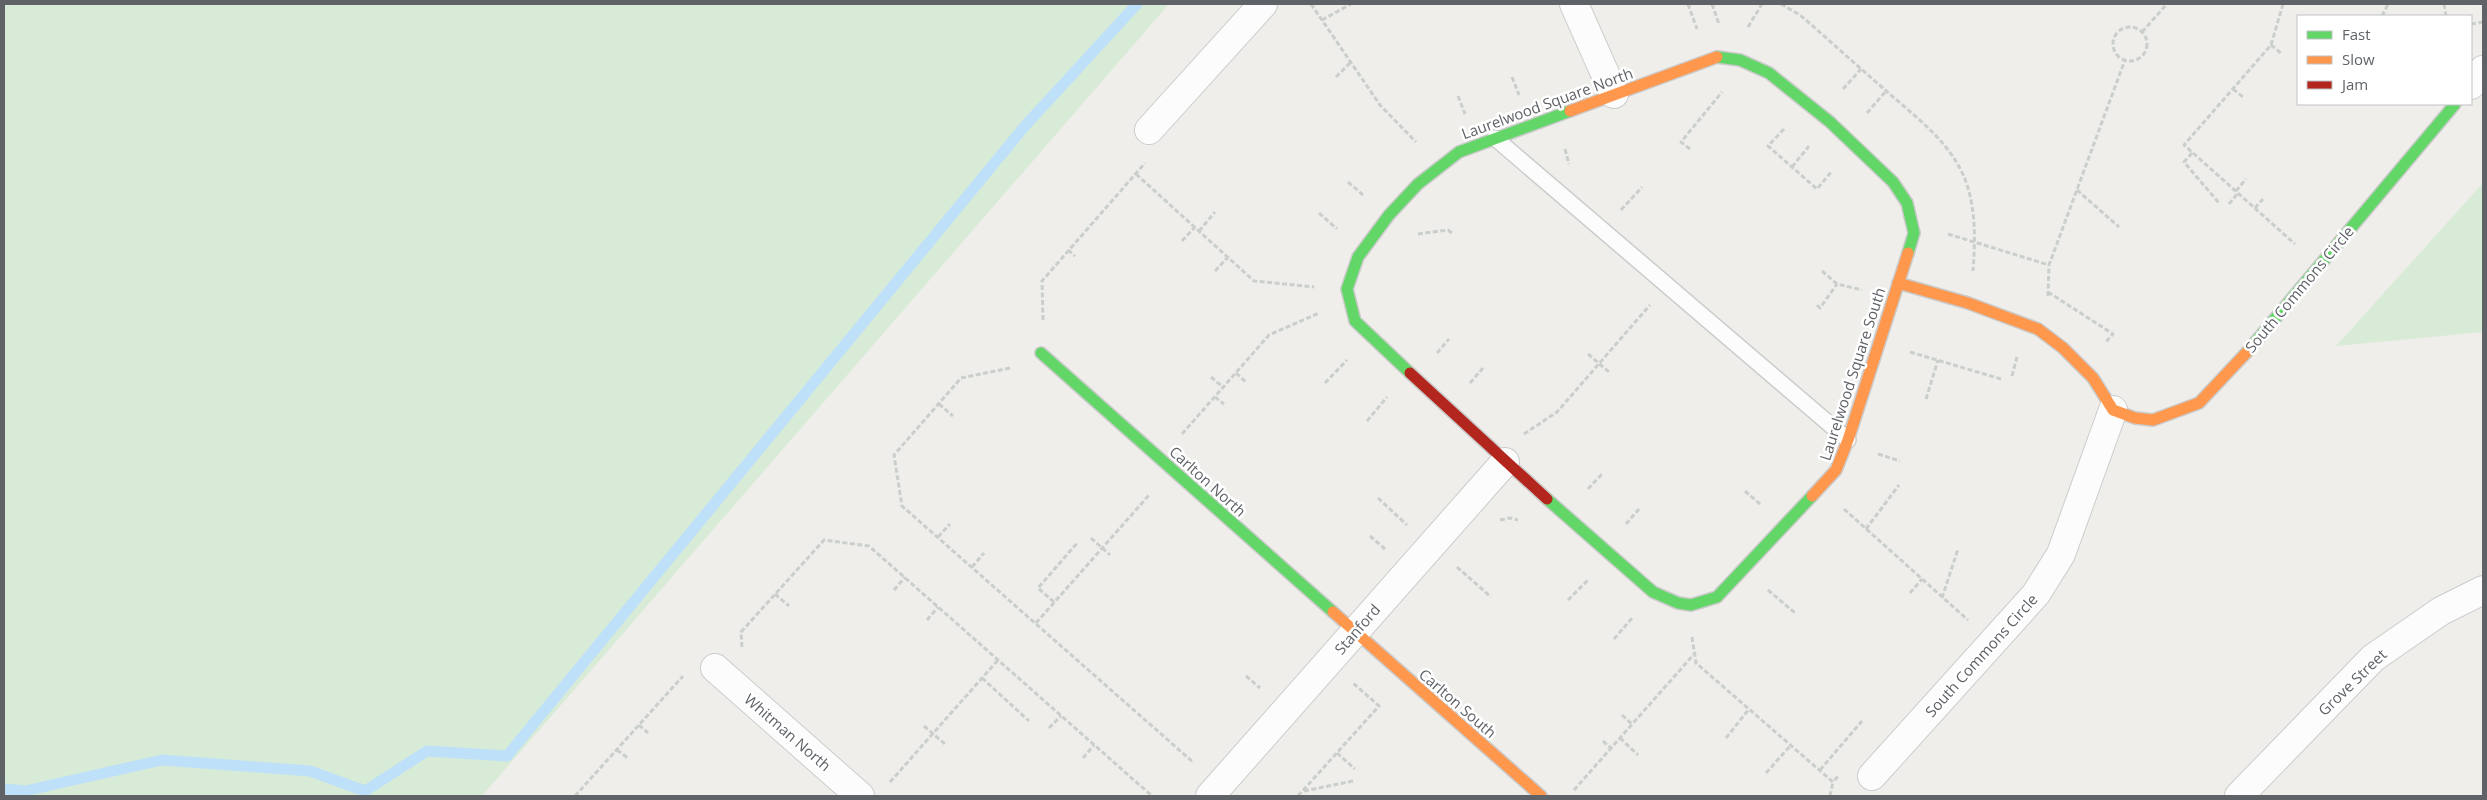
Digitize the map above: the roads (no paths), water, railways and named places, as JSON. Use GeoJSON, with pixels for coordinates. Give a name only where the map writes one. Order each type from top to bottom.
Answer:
{"type":"FeatureCollection","features":[{"type":"Feature","properties":{"kind":"street"},"geometry":{"type":"LineString","coordinates":[[1149,130],[1263,4]]}},
{"type":"Feature","properties":{"kind":"street"},"geometry":{"type":"LineString","coordinates":[[1574,4],[1614,94]]}},
{"type":"Feature","properties":{"kind":"street","name":"Laurelwood Square North"},"geometry":{"type":"LineString","coordinates":[[1504,462],[1355,321],[1347,289],[1358,257],[1389,215],[1418,184],[1459,152],[1717,57],[1730,57],[1769,73],[1830,122]]}},
{"type":"Feature","properties":{"kind":"street"},"geometry":{"type":"LineString","coordinates":[[2472,84],[2483,70]]}},
{"type":"Feature","properties":{"kind":"street","name":"South Commons Circle"},"geometry":{"type":"LineString","coordinates":[[1872,776],[2036,594],[2061,554],[2113,410],[2135,418],[2153,420],[2199,403],[2232,370],[2454,105]]}},
{"type":"Feature","properties":{"kind":"street","name":"Laurelwood Square South"},"geometry":{"type":"LineString","coordinates":[[1504,462],[1653,592],[1679,605],[1699,606],[1717,597],[1836,470],[1848,440],[1914,233],[1907,202],[1893,182],[1830,122]]}},
{"type":"Feature","properties":{"kind":"street"},"geometry":{"type":"LineString","coordinates":[[1898,282],[1968,303],[2038,329],[2063,348],[2092,378],[2113,410]]}},
{"type":"Feature","properties":{"kind":"street","name":"Carlton North"},"geometry":{"type":"LineString","coordinates":[[1041,353],[1355,632]]}},
{"type":"Feature","properties":{"kind":"street","name":"Stanford"},"geometry":{"type":"LineString","coordinates":[[1210,796],[1504,462]]}},
{"type":"Feature","properties":{"kind":"street","name":"Grove Street"},"geometry":{"type":"LineString","coordinates":[[2239,796],[2373,658],[2441,611],[2483,590]]}},
{"type":"Feature","properties":{"kind":"street","name":"Carlton South"},"geometry":{"type":"LineString","coordinates":[[1355,632],[1541,796]]}},
{"type":"Feature","properties":{"kind":"street","name":"Whitman North"},"geometry":{"type":"LineString","coordinates":[[715,668],[860,796]]}},
{"type":"Feature","properties":{"kind":"lane"},"geometry":{"type":"LineString","coordinates":[[1495,138],[1848,440]]}},
{"type":"Feature","properties":{"kind":"waterway"},"geometry":{"type":"LineString","coordinates":[[4,789],[25,791],[162,760],[310,771],[365,791],[427,751],[507,756],[1024,127],[1137,4]]}}]}
